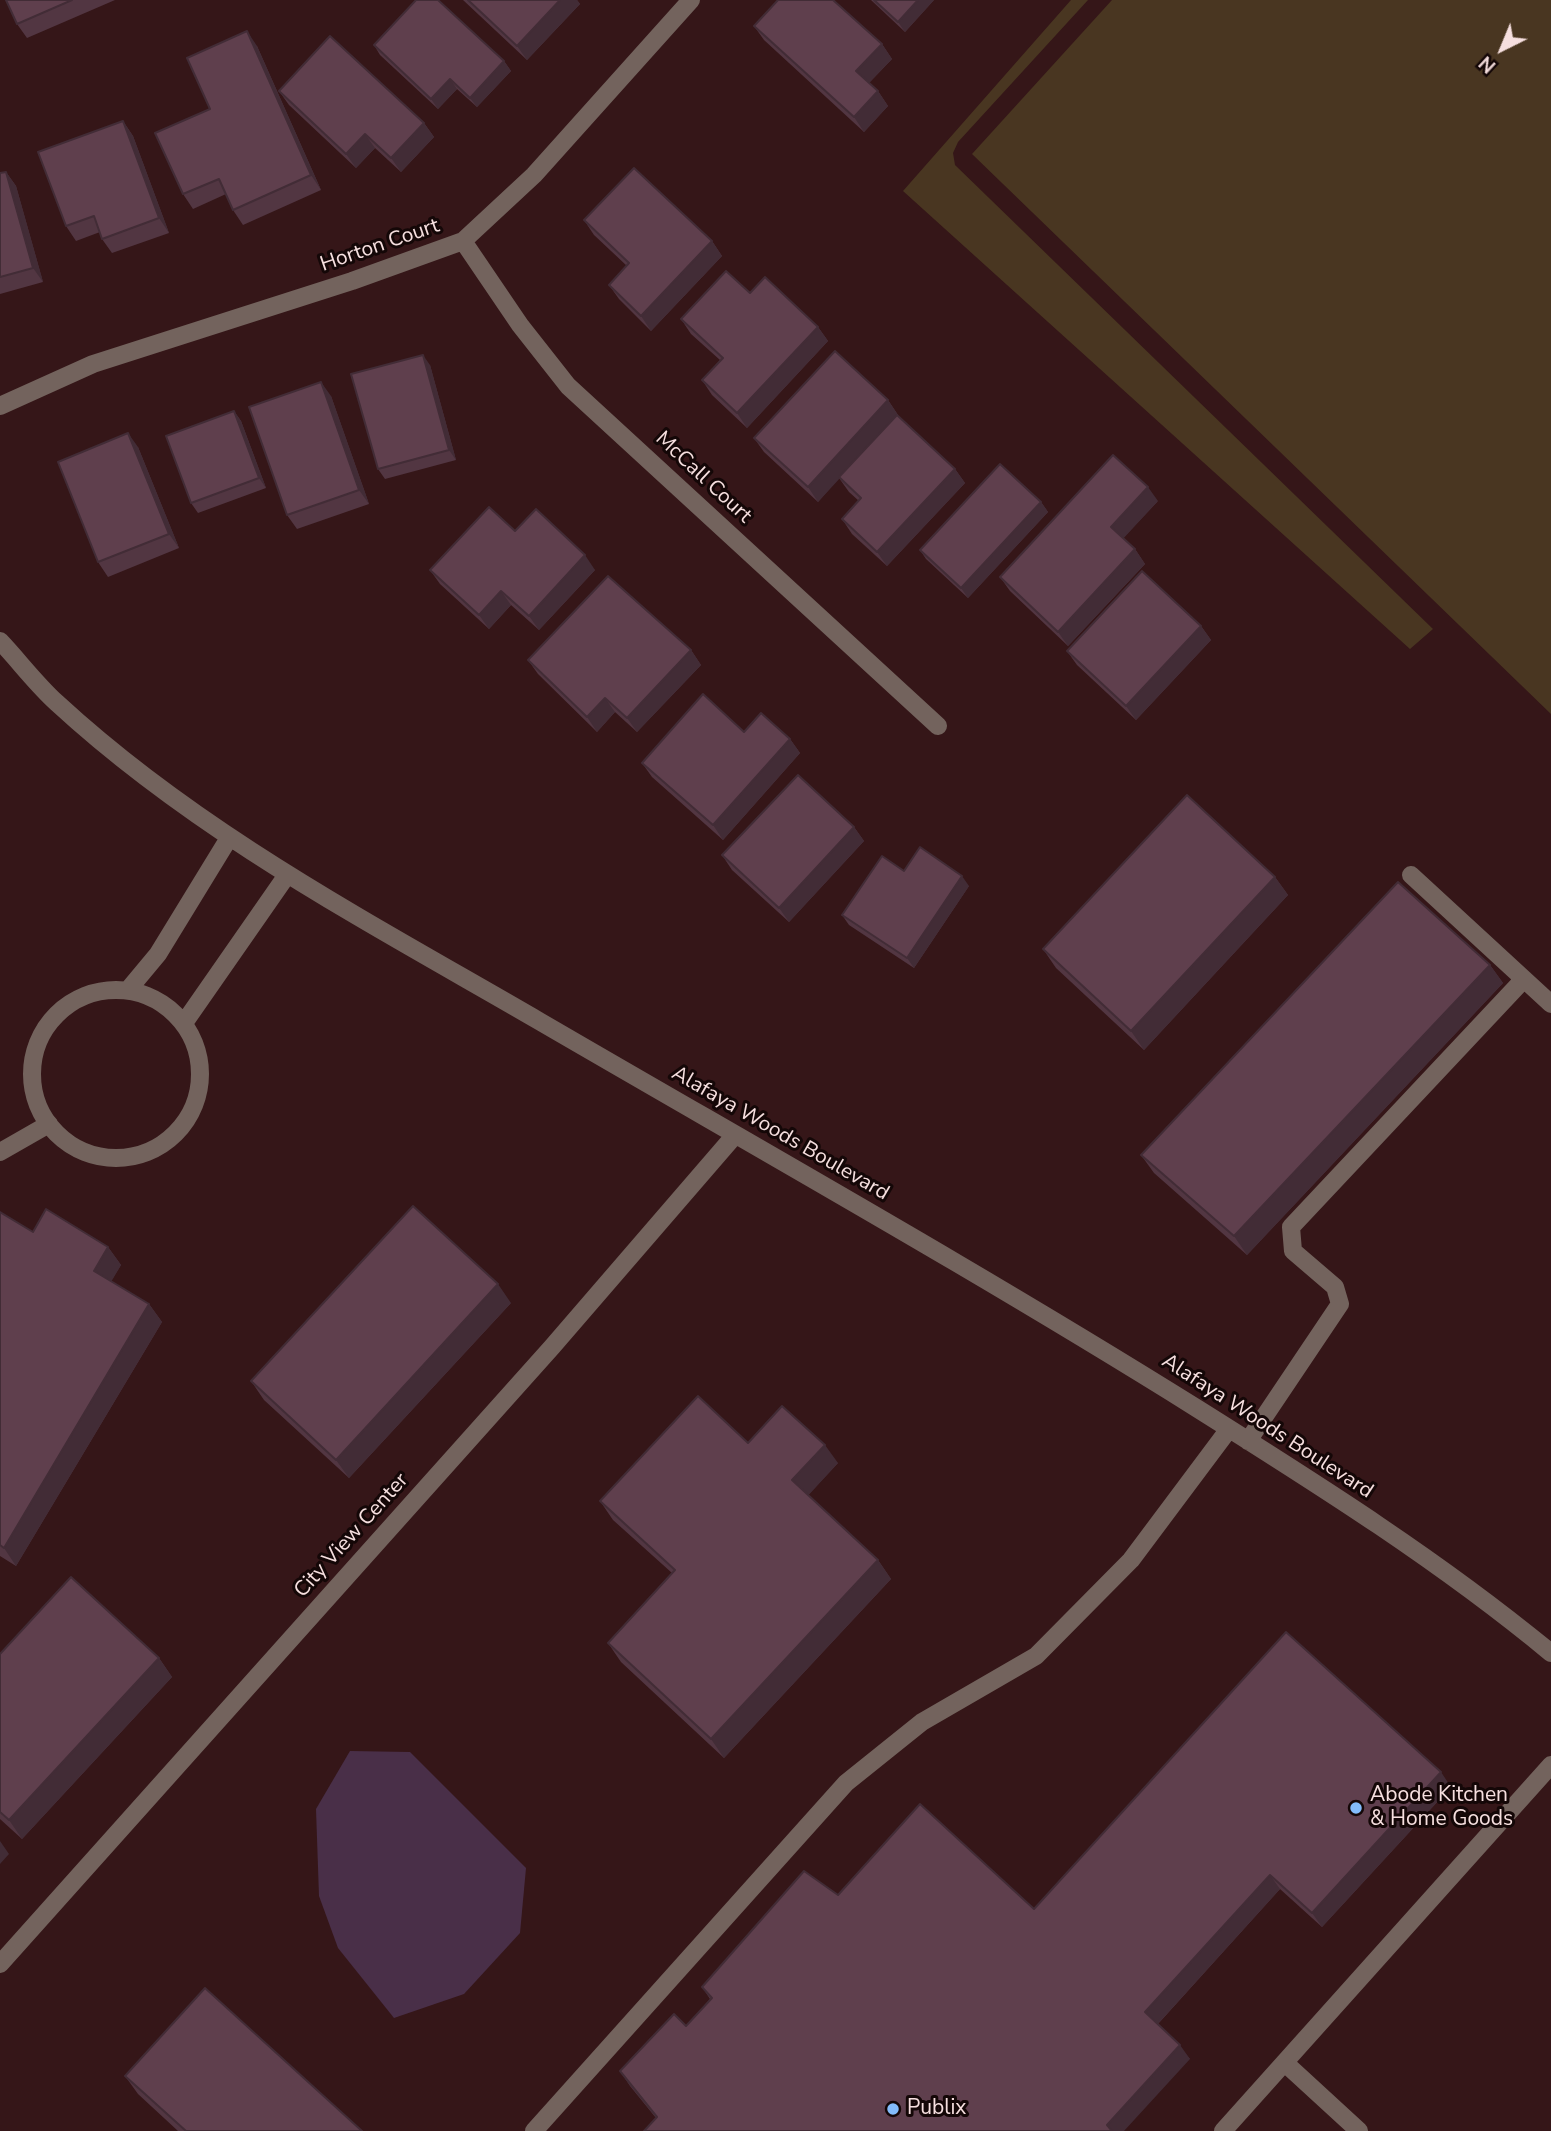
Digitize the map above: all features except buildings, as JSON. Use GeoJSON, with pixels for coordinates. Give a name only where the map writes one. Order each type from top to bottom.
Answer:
{"type":"FeatureCollection","features":[{"type":"Feature","properties":{"kind":"street","name":"Horton Court"},"geometry":{"type":"LineString","coordinates":[[0,406],[93,363],[352,281],[463,241],[534,175],[691,0]]}},
{"type":"Feature","properties":{"kind":"street","name":"McCall Court"},"geometry":{"type":"LineString","coordinates":[[463,241],[520,325],[568,386],[938,726]]}},
{"type":"Feature","properties":{"kind":"street","name":"Alafaya Woods Boulevard"},"geometry":{"type":"LineString","coordinates":[[0,641],[53,700],[117,755],[229,838],[287,875],[917,1239],[1229,1429],[1348,1505],[1510,1619],[1551,1653]]}},
{"type":"Feature","properties":{"kind":"street"},"geometry":{"type":"LineString","coordinates":[[128,990],[158,954],[229,838]]}},
{"type":"Feature","properties":{"kind":"street"},"geometry":{"type":"LineString","coordinates":[[1411,874],[1551,1004]]}},
{"type":"Feature","properties":{"kind":"street"},"geometry":{"type":"LineString","coordinates":[[184,1023],[287,875]]}},
{"type":"Feature","properties":{"kind":"street"},"geometry":{"type":"LineString","coordinates":[[1248,1441],[1340,1304],[1335,1287],[1293,1251],[1291,1227],[1524,979]]}},
{"type":"Feature","properties":{"kind":"street"},"geometry":{"type":"LineString","coordinates":[[128,990],[159,1001],[184,1023],[198,1053],[200,1086],[189,1117],[167,1142],[138,1156],[104,1157],[73,1146],[48,1124],[34,1094],[32,1062],[43,1031],[65,1006],[95,991],[128,990]]}},
{"type":"Feature","properties":{"kind":"street"},"geometry":{"type":"LineString","coordinates":[[0,1152],[48,1124]]}},
{"type":"Feature","properties":{"kind":"street","name":"City View Center"},"geometry":{"type":"LineString","coordinates":[[0,1964],[542,1357],[735,1135]]}},
{"type":"Feature","properties":{"kind":"street"},"geometry":{"type":"LineString","coordinates":[[534,2131],[846,1783],[922,1722],[1036,1656],[1131,1560],[1229,1429]]}},
{"type":"Feature","properties":{"kind":"street"},"geometry":{"type":"LineString","coordinates":[[1223,2131],[1551,1765]]}},
{"type":"Feature","properties":{"kind":"street"},"geometry":{"type":"LineString","coordinates":[[1285,2063],[1359,2131]]}},
{"type":"Feature","properties":{"kind":"shaded area"},"geometry":{"type":"Polygon","coordinates":[[[1071,0],[1088,0],[958,142],[953,153],[955,165],[1433,629],[1410,649],[903,191],[1071,0]]]}},
{"type":"Feature","properties":{"kind":"shaded area"},"geometry":{"type":"Polygon","coordinates":[[[1112,0],[1551,0],[1551,714],[972,154],[1112,0]]]}},
{"type":"Feature","properties":{"kind":"shaded area"},"geometry":{"type":"Polygon","coordinates":[[[350,1751],[410,1752],[526,1868],[520,1933],[464,1994],[394,2018],[338,1948],[319,1896],[316,1809],[350,1751]]]}},
{"type":"Feature","properties":{"kind":"place","name":"Abode Kitchen & Home Goods"},"geometry":{"type":"Point","coordinates":[1356,1808]}},
{"type":"Feature","properties":{"kind":"place","name":"Publix"},"geometry":{"type":"Point","coordinates":[893,2109]}}]}
